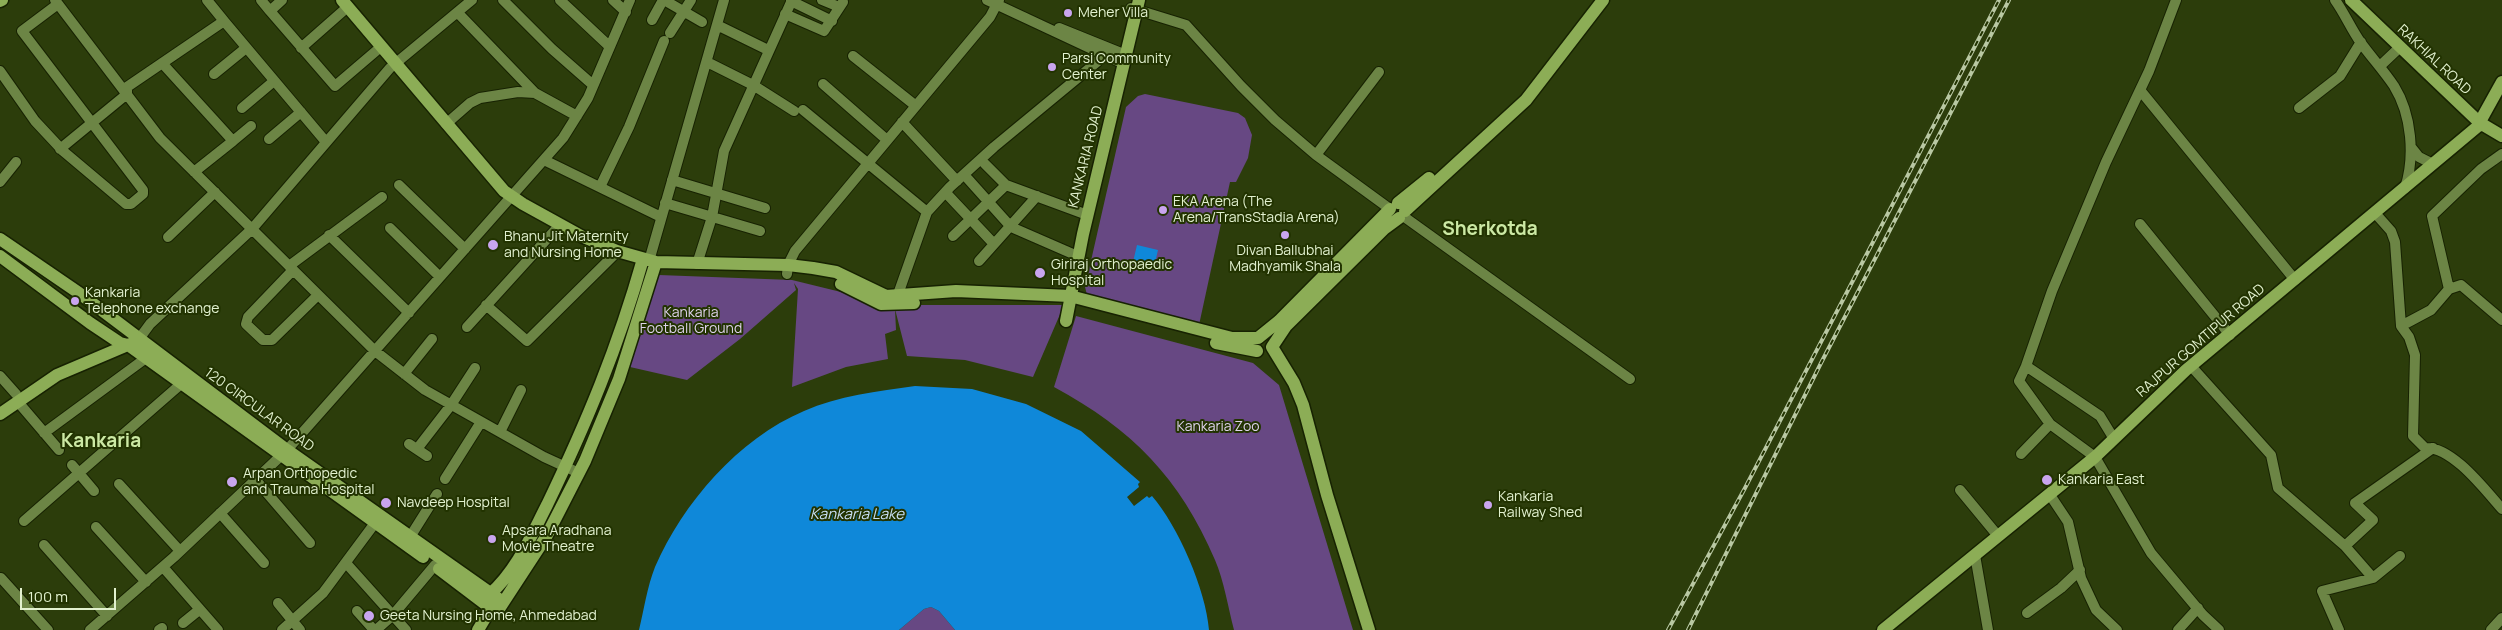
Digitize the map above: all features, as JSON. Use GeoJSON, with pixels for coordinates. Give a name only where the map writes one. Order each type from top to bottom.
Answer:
{"type":"FeatureCollection","features":[{"type":"Feature","properties":{"kind":"main road"},"geometry":{"type":"LineString","coordinates":[[333,0],[342,6],[500,195],[510,198],[581,236],[648,264],[697,264],[787,269],[833,281],[881,304],[896,301],[956,299],[1067,300],[1232,338],[1267,338],[1264,351]]}},
{"type":"Feature","properties":{"kind":"main road"},"geometry":{"type":"LineString","coordinates":[[1513,107],[1520,94],[1593,0]]}},
{"type":"Feature","properties":{"kind":"main road"},"geometry":{"type":"LineString","coordinates":[[1258,338],[1513,107],[1526,100],[1603,0]]}},
{"type":"Feature","properties":{"kind":"main road","name":"RAKHIAL ROAD"},"geometry":{"type":"LineString","coordinates":[[2351,0],[2478,125],[2502,142]]}},
{"type":"Feature","properties":{"kind":"main road"},"geometry":{"type":"LineString","coordinates":[[1067,300],[1073,254],[1082,213],[1135,4]]}},
{"type":"Feature","properties":{"kind":"main road"},"geometry":{"type":"LineString","coordinates":[[342,6],[376,51],[393,66],[446,124],[510,198],[556,229],[613,256],[648,264],[787,269]]}},
{"type":"Feature","properties":{"kind":"main road","name":"KANKARIA ROAD"},"geometry":{"type":"LineString","coordinates":[[1066,321],[1067,300],[1122,58]]}},
{"type":"Feature","properties":{"kind":"main road","name":"RAJPUR GOMTIPUR ROAD"},"geometry":{"type":"LineString","coordinates":[[1889,628],[2095,457],[2191,366],[2478,125],[2502,82]]}},
{"type":"Feature","properties":{"kind":"main road","name":"RAKHIAL ROAD"},"geometry":{"type":"LineString","coordinates":[[2478,125],[2502,136]]}},
{"type":"Feature","properties":{"kind":"main road"},"geometry":{"type":"LineString","coordinates":[[1264,351],[1384,230],[1398,210]]}},
{"type":"Feature","properties":{"kind":"main road","name":"120 CIRCULAR ROAD"},"geometry":{"type":"LineString","coordinates":[[0,239],[78,293],[129,339],[146,358],[283,453],[410,537],[490,594]]}},
{"type":"Feature","properties":{"kind":"main road","name":"120 CIRCULAR ROAD"},"geometry":{"type":"LineString","coordinates":[[0,256],[129,339],[375,523],[497,608]]}},
{"type":"Feature","properties":{"kind":"main road"},"geometry":{"type":"LineString","coordinates":[[497,608],[490,594],[502,583],[532,536],[565,468],[606,375],[648,264]]}},
{"type":"Feature","properties":{"kind":"main road"},"geometry":{"type":"LineString","coordinates":[[478,630],[497,608],[546,537],[579,474],[619,379],[648,264]]}},
{"type":"Feature","properties":{"kind":"main road"},"geometry":{"type":"LineString","coordinates":[[1067,300],[1230,347],[1264,351],[1294,383],[1303,405],[1312,446],[1362,630]]}},
{"type":"Feature","properties":{"kind":"main road"},"geometry":{"type":"LineString","coordinates":[[0,406],[129,339]]}},
{"type":"Feature","properties":{"kind":"main road"},"geometry":{"type":"LineString","coordinates":[[0,414],[17,398]]}},
{"type":"Feature","properties":{"kind":"main road"},"geometry":{"type":"LineString","coordinates":[[1312,446],[1370,630]]}},
{"type":"Feature","properties":{"kind":"main road"},"geometry":{"type":"LineString","coordinates":[[487,630],[497,608]]}},
{"type":"Feature","properties":{"kind":"street"},"geometry":{"type":"LineString","coordinates":[[207,0],[326,142]]}},
{"type":"Feature","properties":{"kind":"street"},"geometry":{"type":"LineString","coordinates":[[261,0],[335,86],[376,51]]}},
{"type":"Feature","properties":{"kind":"street"},"geometry":{"type":"LineString","coordinates":[[270,11],[282,0]]}},
{"type":"Feature","properties":{"kind":"street"},"geometry":{"type":"LineString","coordinates":[[129,339],[150,324],[252,229],[393,66],[472,0]]}},
{"type":"Feature","properties":{"kind":"street"},"geometry":{"type":"LineString","coordinates":[[503,0],[552,49],[593,85]]}},
{"type":"Feature","properties":{"kind":"street"},"geometry":{"type":"LineString","coordinates":[[560,0],[610,46]]}},
{"type":"Feature","properties":{"kind":"street"},"geometry":{"type":"LineString","coordinates":[[613,0],[626,12]]}},
{"type":"Feature","properties":{"kind":"street"},"geometry":{"type":"LineString","coordinates":[[98,628],[107,616],[180,551],[283,453],[563,138],[593,85],[630,0]]}},
{"type":"Feature","properties":{"kind":"street"},"geometry":{"type":"LineString","coordinates":[[652,20],[663,0],[702,22]]}},
{"type":"Feature","properties":{"kind":"street"},"geometry":{"type":"LineString","coordinates":[[600,187],[629,127],[667,37],[691,0]]}},
{"type":"Feature","properties":{"kind":"street"},"geometry":{"type":"LineString","coordinates":[[648,264],[724,0]]}},
{"type":"Feature","properties":{"kind":"street"},"geometry":{"type":"LineString","coordinates":[[785,14],[824,31],[841,5],[822,0]]}},
{"type":"Feature","properties":{"kind":"street"},"geometry":{"type":"LineString","coordinates":[[2176,0],[2140,90],[2106,162],[2056,282],[2019,381],[2050,424],[2095,457],[2151,553],[2219,630]]}},
{"type":"Feature","properties":{"kind":"street"},"geometry":{"type":"LineString","coordinates":[[2334,0],[2361,42],[2395,88],[2404,110],[2411,147],[2411,164],[2405,188]]}},
{"type":"Feature","properties":{"kind":"street"},"geometry":{"type":"LineString","coordinates":[[697,264],[712,217],[724,150],[791,1],[832,20]]}},
{"type":"Feature","properties":{"kind":"street"},"geometry":{"type":"LineString","coordinates":[[0,71],[35,121],[60,149],[126,204],[131,204],[143,194],[143,190],[22,31],[57,2],[160,138],[375,351],[425,390],[579,474]]}},
{"type":"Feature","properties":{"kind":"street"},"geometry":{"type":"LineString","coordinates":[[995,2],[1102,55],[1122,58]]}},
{"type":"Feature","properties":{"kind":"street"},"geometry":{"type":"LineString","coordinates":[[995,2],[1122,58]]}},
{"type":"Feature","properties":{"kind":"street"},"geometry":{"type":"LineString","coordinates":[[787,269],[795,251],[990,17],[995,2]]}},
{"type":"Feature","properties":{"kind":"street"},"geometry":{"type":"LineString","coordinates":[[1135,4],[1186,25],[1241,86],[1275,120],[1316,155],[1366,190],[1374,191],[1630,379]]}},
{"type":"Feature","properties":{"kind":"street"},"geometry":{"type":"LineString","coordinates":[[301,48],[342,6]]}},
{"type":"Feature","properties":{"kind":"street"},"geometry":{"type":"LineString","coordinates":[[458,13],[535,92],[577,116]]}},
{"type":"Feature","properties":{"kind":"street"},"geometry":{"type":"LineString","coordinates":[[127,94],[127,87],[224,21]]}},
{"type":"Feature","properties":{"kind":"street"},"geometry":{"type":"LineString","coordinates":[[717,26],[768,50]]}},
{"type":"Feature","properties":{"kind":"street"},"geometry":{"type":"LineString","coordinates":[[2299,108],[2340,76],[2361,42]]}},
{"type":"Feature","properties":{"kind":"street"},"geometry":{"type":"LineString","coordinates":[[214,74],[246,48]]}},
{"type":"Feature","properties":{"kind":"street"},"geometry":{"type":"LineString","coordinates":[[2380,66],[2399,48]]}},
{"type":"Feature","properties":{"kind":"street"},"geometry":{"type":"LineString","coordinates":[[896,301],[927,212],[957,181],[1097,62],[1102,55]]}},
{"type":"Feature","properties":{"kind":"street"},"geometry":{"type":"LineString","coordinates":[[853,56],[916,106]]}},
{"type":"Feature","properties":{"kind":"street"},"geometry":{"type":"LineString","coordinates":[[707,62],[753,85],[798,111],[927,212]]}},
{"type":"Feature","properties":{"kind":"street"},"geometry":{"type":"LineString","coordinates":[[162,63],[233,141]]}},
{"type":"Feature","properties":{"kind":"street"},"geometry":{"type":"LineString","coordinates":[[1316,155],[1379,72]]}},
{"type":"Feature","properties":{"kind":"street"},"geometry":{"type":"LineString","coordinates":[[242,108],[274,81]]}},
{"type":"Feature","properties":{"kind":"street"},"geometry":{"type":"LineString","coordinates":[[824,84],[887,140]]}},
{"type":"Feature","properties":{"kind":"street"},"geometry":{"type":"LineString","coordinates":[[2140,90],[2295,280]]}},
{"type":"Feature","properties":{"kind":"street"},"geometry":{"type":"LineString","coordinates":[[446,124],[480,98],[497,94],[535,92]]}},
{"type":"Feature","properties":{"kind":"street"},"geometry":{"type":"LineString","coordinates":[[60,149],[127,94]]}},
{"type":"Feature","properties":{"kind":"street"},"geometry":{"type":"LineString","coordinates":[[269,139],[301,112]]}},
{"type":"Feature","properties":{"kind":"street"},"geometry":{"type":"LineString","coordinates":[[902,122],[957,181]]}},
{"type":"Feature","properties":{"kind":"street"},"geometry":{"type":"LineString","coordinates":[[194,172],[251,126]]}},
{"type":"Feature","properties":{"kind":"street"},"geometry":{"type":"LineString","coordinates":[[2411,147],[2419,157],[2433,164]]}},
{"type":"Feature","properties":{"kind":"street"},"geometry":{"type":"LineString","coordinates":[[2449,289],[2432,216],[2481,169],[2502,154]]}},
{"type":"Feature","properties":{"kind":"street"},"geometry":{"type":"LineString","coordinates":[[544,160],[661,217]]}},
{"type":"Feature","properties":{"kind":"street"},"geometry":{"type":"LineString","coordinates":[[0,182],[16,162]]}},
{"type":"Feature","properties":{"kind":"street"},"geometry":{"type":"LineString","coordinates":[[985,164],[1006,185],[1082,213]]}},
{"type":"Feature","properties":{"kind":"street"},"geometry":{"type":"LineString","coordinates":[[968,179],[1011,227],[1073,254]]}},
{"type":"Feature","properties":{"kind":"street"},"geometry":{"type":"LineString","coordinates":[[672,180],[765,208]]}},
{"type":"Feature","properties":{"kind":"street"},"geometry":{"type":"LineString","coordinates":[[399,185],[465,249]]}},
{"type":"Feature","properties":{"kind":"street"},"geometry":{"type":"LineString","coordinates":[[953,236],[1006,185]]}},
{"type":"Feature","properties":{"kind":"street"},"geometry":{"type":"LineString","coordinates":[[168,237],[215,192]]}},
{"type":"Feature","properties":{"kind":"street"},"geometry":{"type":"LineString","coordinates":[[946,193],[994,244]]}},
{"type":"Feature","properties":{"kind":"street"},"geometry":{"type":"LineString","coordinates":[[318,295],[272,340],[263,340],[246,324],[248,317],[291,268],[330,235],[382,196]]}},
{"type":"Feature","properties":{"kind":"street"},"geometry":{"type":"LineString","coordinates":[[979,261],[1037,196]]}},
{"type":"Feature","properties":{"kind":"street"},"geometry":{"type":"LineString","coordinates":[[665,203],[760,231]]}},
{"type":"Feature","properties":{"kind":"street"},"geometry":{"type":"LineString","coordinates":[[2375,213],[2391,231],[2395,242],[2402,326],[2415,355],[2413,436],[2425,448],[2434,447],[2448,454],[2502,509]]}},
{"type":"Feature","properties":{"kind":"street"},"geometry":{"type":"LineString","coordinates":[[2140,224],[2230,334]]}},
{"type":"Feature","properties":{"kind":"street"},"geometry":{"type":"LineString","coordinates":[[390,228],[440,277]]}},
{"type":"Feature","properties":{"kind":"street"},"geometry":{"type":"LineString","coordinates":[[467,327],[556,229]]}},
{"type":"Feature","properties":{"kind":"street"},"geometry":{"type":"LineString","coordinates":[[330,235],[409,313]]}},
{"type":"Feature","properties":{"kind":"street"},"geometry":{"type":"LineString","coordinates":[[486,305],[527,341],[613,256]]}},
{"type":"Feature","properties":{"kind":"street"},"geometry":{"type":"LineString","coordinates":[[2402,326],[2431,310],[2449,289],[2461,285],[2502,320]]}},
{"type":"Feature","properties":{"kind":"street"},"geometry":{"type":"LineString","coordinates":[[404,374],[432,339]]}},
{"type":"Feature","properties":{"kind":"street"},"geometry":{"type":"LineString","coordinates":[[44,433],[146,358]]}},
{"type":"Feature","properties":{"kind":"street"},"geometry":{"type":"LineString","coordinates":[[2026,366],[2100,416],[2114,439]]}},
{"type":"Feature","properties":{"kind":"street"},"geometry":{"type":"LineString","coordinates":[[2191,366],[2271,455],[2278,488],[2345,546],[2373,578]]}},
{"type":"Feature","properties":{"kind":"street"},"geometry":{"type":"LineString","coordinates":[[427,456],[413,446],[451,404],[475,368]]}},
{"type":"Feature","properties":{"kind":"street"},"geometry":{"type":"LineString","coordinates":[[0,376],[59,450]]}},
{"type":"Feature","properties":{"kind":"street"},"geometry":{"type":"LineString","coordinates":[[24,521],[182,384]]}},
{"type":"Feature","properties":{"kind":"street"},"geometry":{"type":"LineString","coordinates":[[500,432],[521,390]]}},
{"type":"Feature","properties":{"kind":"street"},"geometry":{"type":"LineString","coordinates":[[445,479],[481,422]]}},
{"type":"Feature","properties":{"kind":"street"},"geometry":{"type":"LineString","coordinates":[[2021,454],[2050,424]]}},
{"type":"Feature","properties":{"kind":"street"},"geometry":{"type":"LineString","coordinates":[[2345,546],[2373,520],[2355,503],[2434,447]]}},
{"type":"Feature","properties":{"kind":"street"},"geometry":{"type":"LineString","coordinates":[[72,465],[94,491]]}},
{"type":"Feature","properties":{"kind":"street"},"geometry":{"type":"LineString","coordinates":[[256,479],[310,543]]}},
{"type":"Feature","properties":{"kind":"street"},"geometry":{"type":"LineString","coordinates":[[119,484],[180,551]]}},
{"type":"Feature","properties":{"kind":"street"},"geometry":{"type":"LineString","coordinates":[[1960,490],[1998,536]]}},
{"type":"Feature","properties":{"kind":"street"},"geometry":{"type":"LineString","coordinates":[[410,537],[437,494]]}},
{"type":"Feature","properties":{"kind":"street"},"geometry":{"type":"LineString","coordinates":[[2050,494],[2068,522],[2080,570],[2096,610],[2117,630]]}},
{"type":"Feature","properties":{"kind":"street"},"geometry":{"type":"LineString","coordinates":[[220,513],[264,563]]}},
{"type":"Feature","properties":{"kind":"street"},"geometry":{"type":"LineString","coordinates":[[282,630],[324,593],[375,523]]}},
{"type":"Feature","properties":{"kind":"street"},"geometry":{"type":"LineString","coordinates":[[96,527],[146,582]]}},
{"type":"Feature","properties":{"kind":"street"},"geometry":{"type":"LineString","coordinates":[[44,545],[107,616]]}},
{"type":"Feature","properties":{"kind":"street"},"geometry":{"type":"LineString","coordinates":[[1975,555],[1988,630]]}},
{"type":"Feature","properties":{"kind":"street"},"geometry":{"type":"LineString","coordinates":[[2339,630],[2322,590],[2373,578],[2400,556]]}},
{"type":"Feature","properties":{"kind":"street"},"geometry":{"type":"LineString","coordinates":[[346,563],[406,630]]}},
{"type":"Feature","properties":{"kind":"street"},"geometry":{"type":"LineString","coordinates":[[357,610],[375,630],[393,616],[434,565]]}},
{"type":"Feature","properties":{"kind":"street"},"geometry":{"type":"LineString","coordinates":[[163,566],[218,630]]}},
{"type":"Feature","properties":{"kind":"street"},"geometry":{"type":"LineString","coordinates":[[2027,613],[2061,588],[2080,570]]}},
{"type":"Feature","properties":{"kind":"street"},"geometry":{"type":"LineString","coordinates":[[1,578],[48,630]]}},
{"type":"Feature","properties":{"kind":"street"},"geometry":{"type":"LineString","coordinates":[[278,602],[300,630]]}},
{"type":"Feature","properties":{"kind":"street"},"geometry":{"type":"LineString","coordinates":[[2178,630],[2198,608]]}},
{"type":"Feature","properties":{"kind":"street"},"geometry":{"type":"LineString","coordinates":[[183,623],[200,610]]}},
{"type":"Feature","properties":{"kind":"street"},"geometry":{"type":"LineString","coordinates":[[2491,630],[2502,618]]}},
{"type":"Feature","properties":{"kind":"green space","name":"EKA Arena (The Arena/TransStadia Arena)"},"geometry":{"type":"Polygon","coordinates":[[[1145,94],[1238,113],[1245,118],[1252,135],[1248,158],[1236,182],[1230,182],[1199,325],[1087,295],[1085,287],[1126,107],[1138,96],[1145,94]]]}},
{"type":"Feature","properties":{"kind":"green space","name":"Kankaria Football Ground"},"geometry":{"type":"Polygon","coordinates":[[[659,275],[792,280],[894,305],[1064,305],[1033,377],[965,360],[907,356],[895,309],[896,330],[885,334],[888,359],[846,367],[792,387],[798,289],[794,283],[796,290],[740,339],[687,380],[630,367],[659,275]]]}},
{"type":"Feature","properties":{"kind":"green space","name":"Kankaria Zoo"},"geometry":{"type":"Polygon","coordinates":[[[1076,316],[1253,363],[1279,385],[1353,630],[1234,630],[1215,560],[1186,504],[1169,480],[1151,458],[1107,420],[1054,387],[1076,316]]]}},
{"type":"Feature","properties":{"kind":"green space"},"geometry":{"type":"Polygon","coordinates":[[[931,607],[939,611],[955,630],[899,630],[924,609],[931,607]]]}},
{"type":"Feature","properties":{"kind":"water"},"geometry":{"type":"Polygon","coordinates":[[[1137,245],[1158,250],[1154,267],[1133,262],[1137,245]]]}},
{"type":"Feature","properties":{"kind":"water","name":"Kankaria Lake"},"geometry":{"type":"Polygon","coordinates":[[[915,386],[972,389],[1026,404],[1081,431],[1140,482],[1138,484],[1139,487],[1127,497],[1134,506],[1147,496],[1149,498],[1152,496],[1162,509],[1181,541],[1197,578],[1207,614],[1209,630],[955,630],[939,611],[931,607],[924,609],[899,630],[639,630],[652,575],[667,543],[697,497],[735,456],[757,438],[780,423],[804,411],[830,401],[915,386]]]}},
{"type":"Feature","properties":{"kind":"railway"},"geometry":{"type":"LineString","coordinates":[[1668,630],[1745,488],[1999,0]]}},
{"type":"Feature","properties":{"kind":"railway"},"geometry":{"type":"LineString","coordinates":[[1688,630],[1821,363],[2009,0]]}},
{"type":"Feature","properties":{"kind":"place","name":"Meher Villa"},"geometry":{"type":"Point","coordinates":[1068,13]}},
{"type":"Feature","properties":{"kind":"place","name":"Parsi Community Center"},"geometry":{"type":"Point","coordinates":[1052,67]}},
{"type":"Feature","properties":{"kind":"place","name":"EKA Arena (The Arena/TransStadia Arena)"},"geometry":{"type":"Point","coordinates":[1163,210]}},
{"type":"Feature","properties":{"kind":"place","name":"Divan Ballubhai Madhyamik Shala"},"geometry":{"type":"Point","coordinates":[1285,235]}},
{"type":"Feature","properties":{"kind":"place","name":"Bhanu Jit Maternity and Nursing Home"},"geometry":{"type":"Point","coordinates":[493,245]}},
{"type":"Feature","properties":{"kind":"place","name":"Giriraj Orthopaedic Hospital"},"geometry":{"type":"Point","coordinates":[1040,273]}},
{"type":"Feature","properties":{"kind":"place","name":"Kankaria Telephone exchange"},"geometry":{"type":"Point","coordinates":[75,301]}},
{"type":"Feature","properties":{"kind":"place","name":"Kankaria East"},"geometry":{"type":"Point","coordinates":[2047,480]}},
{"type":"Feature","properties":{"kind":"place","name":"Arpan Orthopedic and Trauma Hospital"},"geometry":{"type":"Point","coordinates":[232,482]}},
{"type":"Feature","properties":{"kind":"place","name":"Navdeep Hospital"},"geometry":{"type":"Point","coordinates":[386,503]}},
{"type":"Feature","properties":{"kind":"place","name":"Kankaria Railway Shed"},"geometry":{"type":"Point","coordinates":[1488,505]}},
{"type":"Feature","properties":{"kind":"place","name":"Apsara Aradhana Movie Theatre"},"geometry":{"type":"Point","coordinates":[492,539]}},
{"type":"Feature","properties":{"kind":"place","name":"Geeta Nursing Home, Ahmedabad"},"geometry":{"type":"Point","coordinates":[369,616]}},
{"type":"Feature","properties":{"kind":"district","name":"Sherkotda"},"geometry":{"type":"Point","coordinates":[1490,230]}},
{"type":"Feature","properties":{"kind":"district","name":"Kankaria"},"geometry":{"type":"Point","coordinates":[101,442]}}]}
